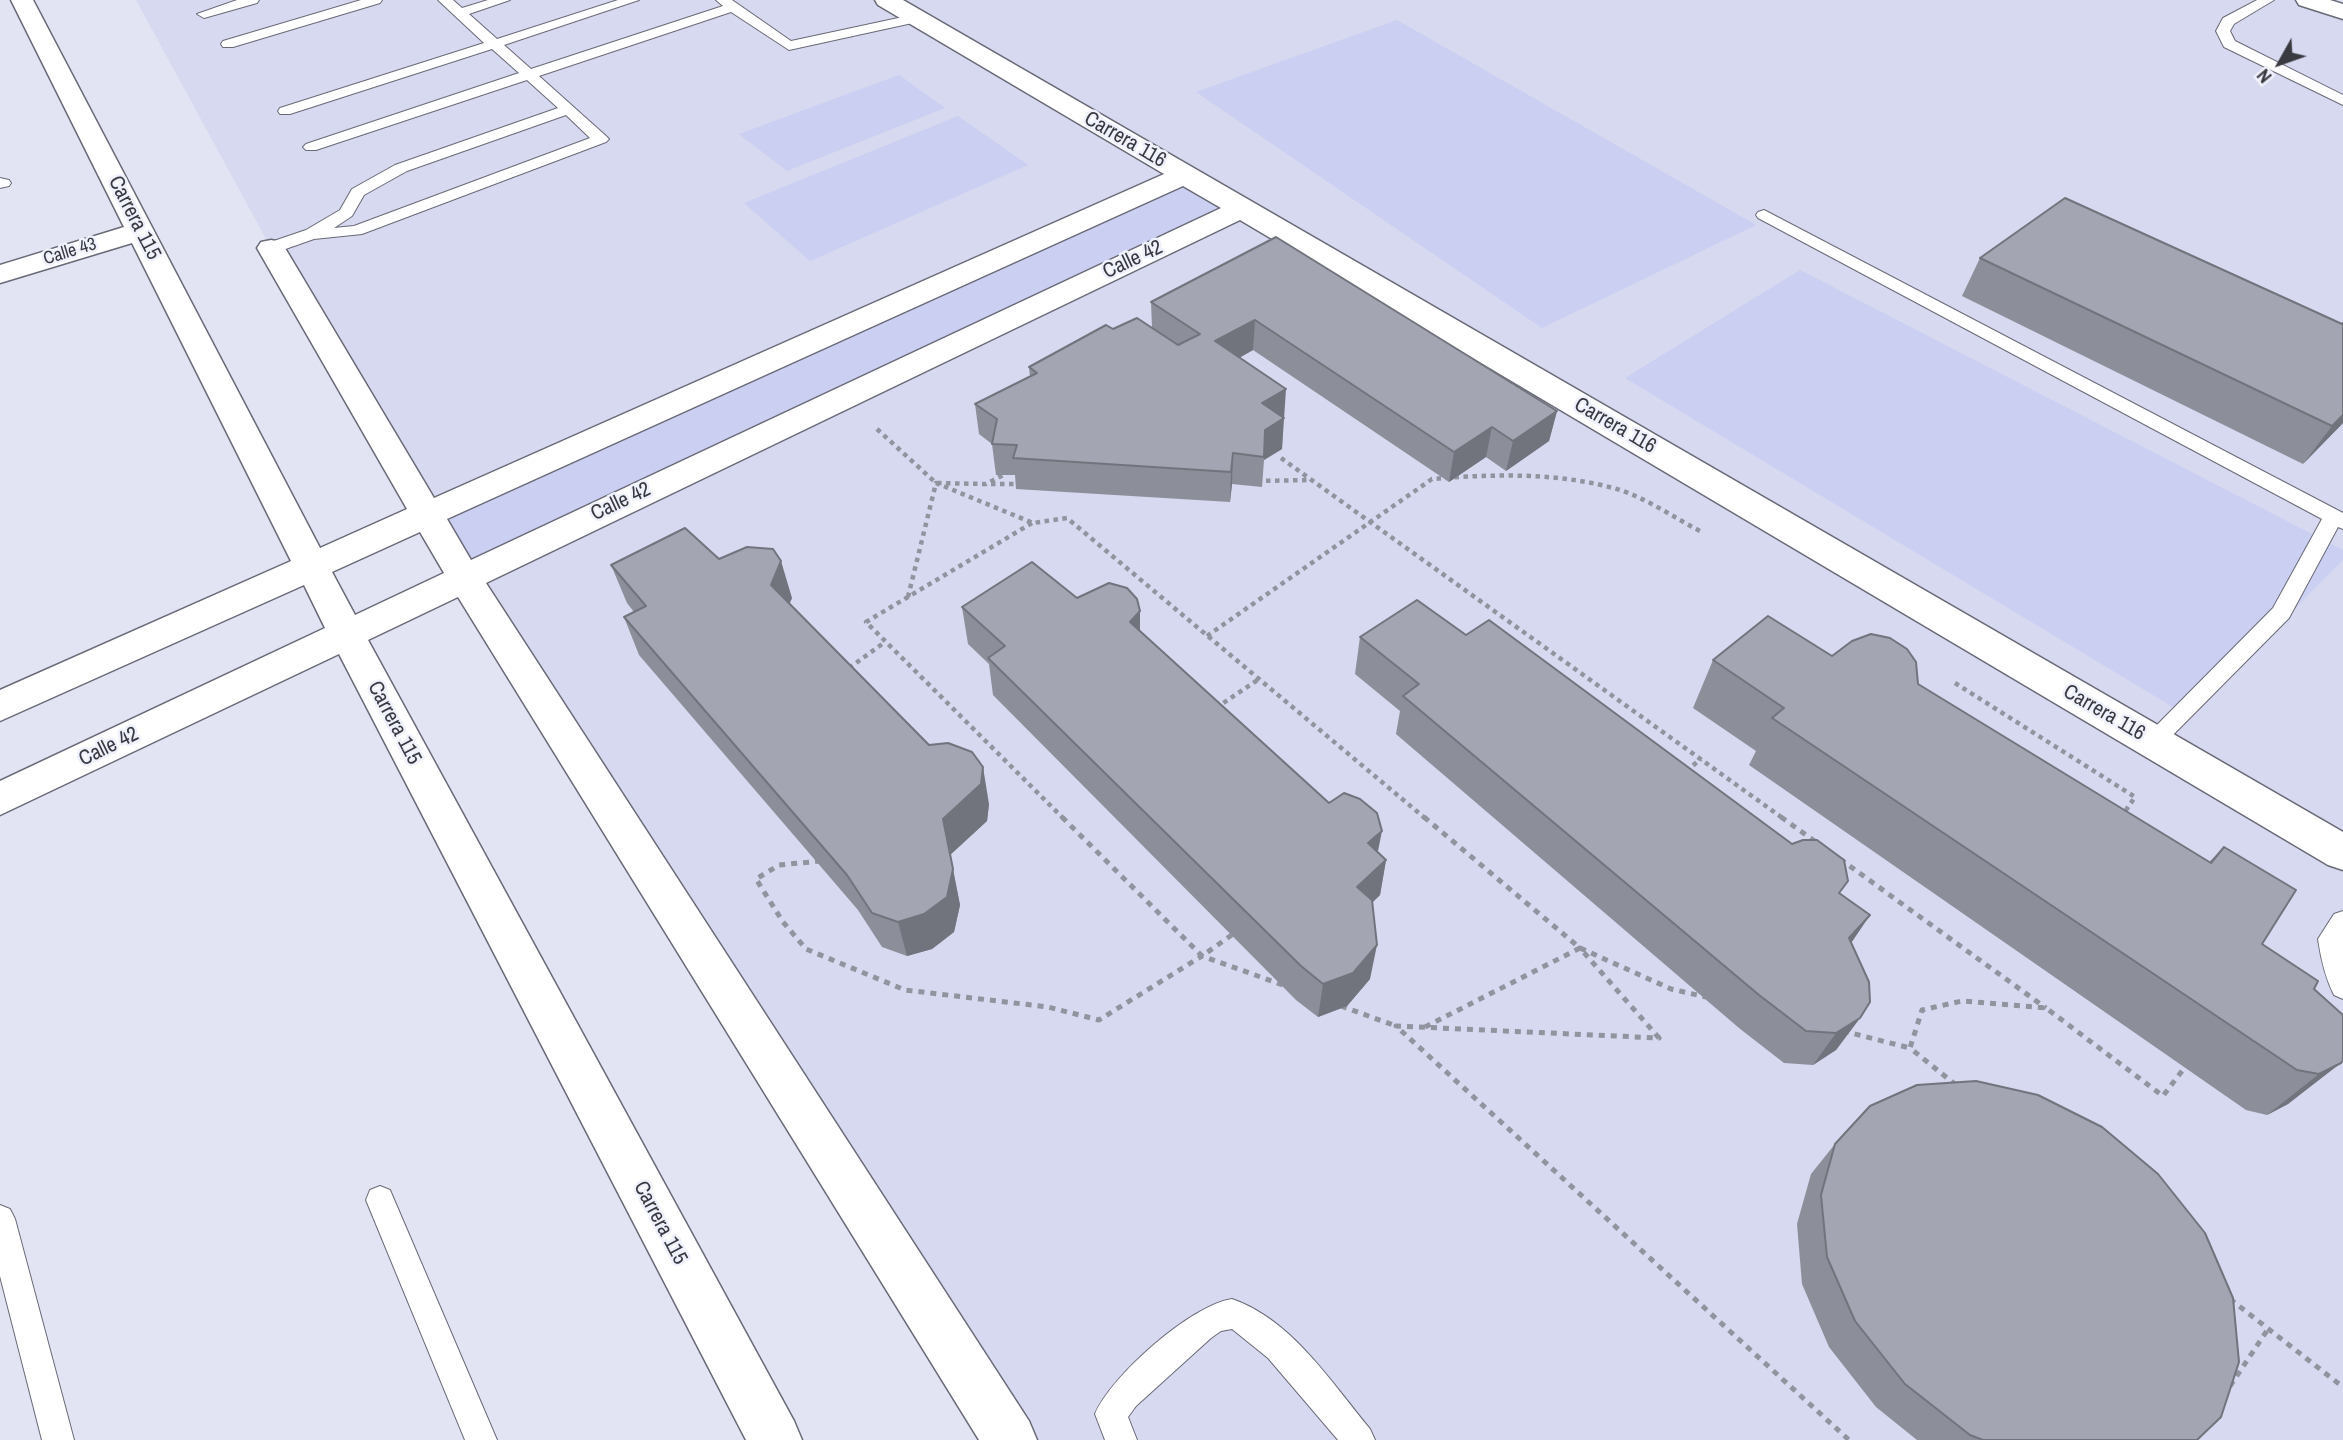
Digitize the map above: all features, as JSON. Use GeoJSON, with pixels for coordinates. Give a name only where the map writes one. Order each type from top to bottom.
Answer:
{"type":"FeatureCollection","features":[{"type":"Feature","properties":{"kind":"street","name":"Carrera 115"},"geometry":{"type":"LineString","coordinates":[[22,0],[346,633],[764,1435]]}},
{"type":"Feature","properties":{"kind":"street","name":"Carrera 116"},"geometry":{"type":"LineString","coordinates":[[886,0],[2343,853]]}},
{"type":"Feature","properties":{"kind":"street"},"geometry":{"type":"LineString","coordinates":[[2307,0],[2343,12]]}},
{"type":"Feature","properties":{"kind":"street"},"geometry":{"type":"LineString","coordinates":[[0,706],[1185,175]]}},
{"type":"Feature","properties":{"kind":"street","name":"Calle 42"},"geometry":{"type":"LineString","coordinates":[[0,799],[1243,208]]}},
{"type":"Feature","properties":{"kind":"street","name":"Calle 43"},"geometry":{"type":"LineString","coordinates":[[0,274],[141,231]]}},
{"type":"Feature","properties":{"kind":"street"},"geometry":{"type":"LineString","coordinates":[[271,248],[464,577],[1010,1440]]}},
{"type":"Feature","properties":{"kind":"lane"},"geometry":{"type":"LineString","coordinates":[[204,14],[252,0]]}},
{"type":"Feature","properties":{"kind":"lane"},"geometry":{"type":"LineString","coordinates":[[228,44],[376,0]]}},
{"type":"Feature","properties":{"kind":"lane"},"geometry":{"type":"LineString","coordinates":[[312,234],[356,231],[601,139],[445,0]]}},
{"type":"Feature","properties":{"kind":"lane"},"geometry":{"type":"LineString","coordinates":[[459,13],[503,0]]}},
{"type":"Feature","properties":{"kind":"lane"},"geometry":{"type":"LineString","coordinates":[[285,111],[632,0]]}},
{"type":"Feature","properties":{"kind":"lane"},"geometry":{"type":"LineString","coordinates":[[2267,0],[2228,21],[2223,31],[2229,44],[2343,101]]}},
{"type":"Feature","properties":{"kind":"lane"},"geometry":{"type":"LineString","coordinates":[[311,147],[528,75],[728,4],[789,47],[917,18]]}},
{"type":"Feature","properties":{"kind":"lane"},"geometry":{"type":"LineString","coordinates":[[271,248],[312,234],[346,213],[358,192],[401,168],[567,110]]}},
{"type":"Feature","properties":{"kind":"lane"},"geometry":{"type":"LineString","coordinates":[[1764,215],[2338,520],[2281,612],[2152,742]]}},
{"type":"Feature","properties":{"kind":"lane"},"geometry":{"type":"LineString","coordinates":[[2343,922],[2331,939],[2335,965],[2343,987]]}},
{"type":"Feature","properties":{"kind":"lane"},"geometry":{"type":"LineString","coordinates":[[380,1200],[481,1440]]}},
{"type":"Feature","properties":{"kind":"lane"},"geometry":{"type":"LineString","coordinates":[[0,1219],[58,1440]]}},
{"type":"Feature","properties":{"kind":"lane"},"geometry":{"type":"LineString","coordinates":[[1121,1440],[1111,1414],[1125,1392],[1210,1319],[1233,1314],[1253,1322],[1270,1338],[1359,1440]]}},
{"type":"Feature","properties":{"kind":"path"},"geometry":{"type":"LineString","coordinates":[[876,428],[936,483],[1033,523]]}},
{"type":"Feature","properties":{"kind":"path"},"geometry":{"type":"LineString","coordinates":[[1278,456],[1823,847]]}},
{"type":"Feature","properties":{"kind":"path"},"geometry":{"type":"LineString","coordinates":[[1448,469],[1459,477]]}},
{"type":"Feature","properties":{"kind":"path"},"geometry":{"type":"LineString","coordinates":[[986,484],[1011,471]]}},
{"type":"Feature","properties":{"kind":"path"},"geometry":{"type":"LineString","coordinates":[[1208,636],[1432,479],[1563,477],[1622,491],[1707,534]]}},
{"type":"Feature","properties":{"kind":"path"},"geometry":{"type":"LineString","coordinates":[[1244,481],[1312,480]]}},
{"type":"Feature","properties":{"kind":"path"},"geometry":{"type":"LineString","coordinates":[[936,483],[1027,484]]}},
{"type":"Feature","properties":{"kind":"path"},"geometry":{"type":"LineString","coordinates":[[908,597],[936,483]]}},
{"type":"Feature","properties":{"kind":"path"},"geometry":{"type":"LineString","coordinates":[[1293,988],[1202,956],[866,622],[1033,523],[1067,518],[1580,948],[1659,1038],[1396,1026],[1331,1002]]}},
{"type":"Feature","properties":{"kind":"path"},"geometry":{"type":"LineString","coordinates":[[840,675],[886,642]]}},
{"type":"Feature","properties":{"kind":"path"},"geometry":{"type":"LineString","coordinates":[[1948,678],[2135,797],[2116,825]]}},
{"type":"Feature","properties":{"kind":"path"},"geometry":{"type":"LineString","coordinates":[[1205,715],[1259,679]]}},
{"type":"Feature","properties":{"kind":"path"},"geometry":{"type":"LineString","coordinates":[[1681,774],[1701,759]]}},
{"type":"Feature","properties":{"kind":"path"},"geometry":{"type":"LineString","coordinates":[[1835,855],[2163,1096],[2197,1052]]}},
{"type":"Feature","properties":{"kind":"path"},"geometry":{"type":"LineString","coordinates":[[825,860],[779,865],[756,879],[783,922],[806,949],[905,990],[1048,1007],[1098,1020],[1202,956],[1245,925]]}},
{"type":"Feature","properties":{"kind":"path"},"geometry":{"type":"LineString","coordinates":[[1580,948],[1680,991],[1707,998]]}},
{"type":"Feature","properties":{"kind":"path"},"geometry":{"type":"LineString","coordinates":[[1425,1027],[1580,948]]}},
{"type":"Feature","properties":{"kind":"path"},"geometry":{"type":"LineString","coordinates":[[1680,991],[1690,982]]}},
{"type":"Feature","properties":{"kind":"path"},"geometry":{"type":"LineString","coordinates":[[1910,1048],[1922,1010],[1962,1001],[2046,1008]]}},
{"type":"Feature","properties":{"kind":"path"},"geometry":{"type":"LineString","coordinates":[[1396,1026],[1849,1440]]}},
{"type":"Feature","properties":{"kind":"path"},"geometry":{"type":"LineString","coordinates":[[1829,1028],[1910,1048],[1961,1088]]}},
{"type":"Feature","properties":{"kind":"path"},"geometry":{"type":"LineString","coordinates":[[2226,1296],[2343,1387]]}},
{"type":"Feature","properties":{"kind":"path"},"geometry":{"type":"LineString","coordinates":[[2223,1395],[2268,1329]]}},
{"type":"Feature","properties":{"kind":"shaded area"},"geometry":{"type":"Polygon","coordinates":[[[136,0],[2307,0],[2343,12],[2343,1440],[1010,1440],[426,515],[271,248],[136,0]]]}},
{"type":"Feature","properties":{"kind":"shaded area"},"geometry":{"type":"Polygon","coordinates":[[[1397,20],[1756,225],[1542,328],[1196,92],[1397,20]]]}},
{"type":"Feature","properties":{"kind":"shaded area"},"geometry":{"type":"Polygon","coordinates":[[[899,75],[945,108],[787,171],[739,134],[899,75]]]}},
{"type":"Feature","properties":{"kind":"shaded area"},"geometry":{"type":"Polygon","coordinates":[[[958,116],[1028,165],[810,261],[744,203],[958,116]]]}},
{"type":"Feature","properties":{"kind":"shaded area"},"geometry":{"type":"Polygon","coordinates":[[[1185,175],[1243,208],[464,577],[426,515],[1185,175]]]}},
{"type":"Feature","properties":{"kind":"shaded area"},"geometry":{"type":"Polygon","coordinates":[[[1800,270],[2343,550],[2343,560],[2188,716],[1625,378],[1800,270]]]}},
{"type":"Feature","properties":{"kind":"building"},"geometry":{"type":"Polygon","coordinates":[[[2065,198],[2343,323],[2343,415],[2332,426],[1980,258],[2065,198]]]}},
{"type":"Feature","properties":{"kind":"building"},"geometry":{"type":"Polygon","coordinates":[[[1276,237],[1557,411],[1513,441],[1492,427],[1454,452],[1255,320],[1215,341],[1286,389],[1262,403],[1284,418],[1265,430],[1264,457],[1233,453],[1231,472],[1013,458],[1017,445],[992,444],[997,419],[975,404],[1037,373],[1029,367],[1106,325],[1113,329],[1137,318],[1178,345],[1200,334],[1151,302],[1276,237]]]}},
{"type":"Feature","properties":{"kind":"building"},"geometry":{"type":"Polygon","coordinates":[[[685,528],[719,559],[747,547],[773,549],[781,561],[771,585],[929,745],[948,743],[972,752],[983,767],[981,784],[943,819],[953,869],[947,897],[924,914],[898,922],[872,913],[847,875],[624,617],[646,606],[611,565],[685,528]]]}},
{"type":"Feature","properties":{"kind":"building"},"geometry":{"type":"Polygon","coordinates":[[[1032,562],[1077,598],[1109,583],[1127,588],[1137,599],[1140,611],[1130,622],[1329,803],[1344,793],[1360,799],[1377,813],[1382,831],[1368,843],[1386,860],[1357,887],[1372,900],[1377,945],[1353,973],[1323,984],[1301,966],[988,658],[1005,646],[962,607],[1032,562]]]}},
{"type":"Feature","properties":{"kind":"building"},"geometry":{"type":"Polygon","coordinates":[[[1417,600],[1466,635],[1489,620],[1792,844],[1803,840],[1817,840],[1844,860],[1848,881],[1839,893],[1870,915],[1849,938],[1869,982],[1870,1002],[1860,1018],[1836,1033],[1806,1031],[1759,995],[1403,696],[1419,684],[1360,637],[1417,600]]]}},
{"type":"Feature","properties":{"kind":"building"},"geometry":{"type":"Polygon","coordinates":[[[1768,616],[1832,656],[1852,641],[1871,634],[1890,638],[1907,649],[1916,662],[1918,684],[2211,863],[2224,847],[2296,890],[2262,944],[2318,981],[2314,989],[2343,1015],[2341,1063],[2319,1074],[2297,1070],[1772,718],[1784,708],[1713,660],[1768,616]]]}},
{"type":"Feature","properties":{"kind":"building"},"geometry":{"type":"Polygon","coordinates":[[[1976,1081],[2038,1095],[2102,1127],[2158,1174],[2205,1233],[2233,1298],[2239,1362],[2221,1417],[2197,1440],[1983,1440],[1970,1435],[1905,1384],[1855,1321],[1827,1257],[1821,1195],[1835,1144],[1870,1106],[1917,1085],[1976,1081]]]}}]}
